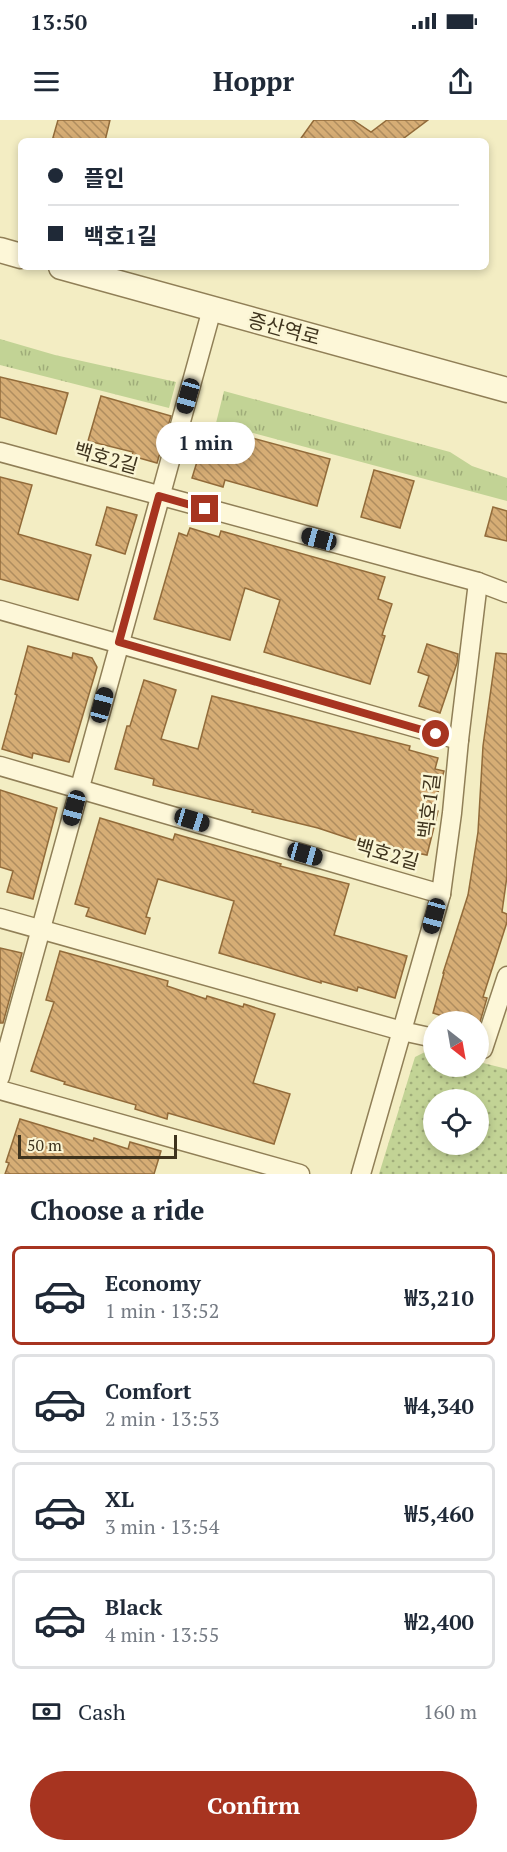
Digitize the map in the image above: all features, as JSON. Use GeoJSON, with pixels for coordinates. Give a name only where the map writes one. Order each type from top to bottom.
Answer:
{"type":"FeatureCollection","features":[{"type":"Feature","properties":{"kind":"street"},"geometry":{"type":"LineString","coordinates":[[0,250],[18,255]]}},
{"type":"Feature","properties":{"kind":"street","name":"증산역로"},"geometry":{"type":"LineString","coordinates":[[72,270],[507,390]]}},
{"type":"Feature","properties":{"kind":"street"},"geometry":{"type":"LineString","coordinates":[[0,1077],[212,309]]}},
{"type":"Feature","properties":{"kind":"street","name":"백호2길"},"geometry":{"type":"LineString","coordinates":[[0,452],[159,496]]}},
{"type":"Feature","properties":{"kind":"street"},"geometry":{"type":"LineString","coordinates":[[159,496],[478,582],[507,592]]}},
{"type":"Feature","properties":{"kind":"street","name":"백호1길"},"geometry":{"type":"LineString","coordinates":[[361,1174],[441,894],[453,813],[459,740],[478,582]]}},
{"type":"Feature","properties":{"kind":"street"},"geometry":{"type":"LineString","coordinates":[[0,610],[459,740]]}},
{"type":"Feature","properties":{"kind":"street","name":"백호2길"},"geometry":{"type":"LineString","coordinates":[[0,766],[79,787],[441,894]]}},
{"type":"Feature","properties":{"kind":"street"},"geometry":{"type":"LineString","coordinates":[[0,918],[423,1036]]}},
{"type":"Feature","properties":{"kind":"street"},"geometry":{"type":"LineString","coordinates":[[489,1031],[507,976]]}},
{"type":"Feature","properties":{"kind":"street"},"geometry":{"type":"LineString","coordinates":[[0,1090],[300,1174]]}},
{"type":"Feature","properties":{"kind":"green space"},"geometry":{"type":"Polygon","coordinates":[[[0,339],[55,355],[176,382],[169,408],[0,365],[0,339]]]}},
{"type":"Feature","properties":{"kind":"green space"},"geometry":{"type":"Polygon","coordinates":[[[224,391],[450,452],[472,466],[507,478],[507,501],[216,423],[224,391]]]}},
{"type":"Feature","properties":{"kind":"green space"},"geometry":{"type":"Polygon","coordinates":[[[423,1053],[423,1077],[489,1077],[489,1064],[507,1069],[507,1174],[379,1174],[415,1057],[423,1053]]]}},
{"type":"Feature","properties":{"kind":"building"},"geometry":{"type":"Polygon","coordinates":[[[58,120],[110,120],[106,138],[53,138],[58,120]]]}},
{"type":"Feature","properties":{"kind":"building"},"geometry":{"type":"Polygon","coordinates":[[[314,120],[353,120],[371,132],[387,120],[428,120],[404,138],[301,138],[314,120]]]}},
{"type":"Feature","properties":{"kind":"building"},"geometry":{"type":"Polygon","coordinates":[[[0,377],[68,393],[56,434],[0,417],[0,377]]]}},
{"type":"Feature","properties":{"kind":"building"},"geometry":{"type":"Polygon","coordinates":[[[101,396],[171,416],[157,463],[132,456],[133,452],[88,441],[101,396]]]}},
{"type":"Feature","properties":{"kind":"building"},"geometry":{"type":"Polygon","coordinates":[[[208,426],[330,459],[317,506],[225,480],[223,487],[192,478],[208,426]]]}},
{"type":"Feature","properties":{"kind":"building"},"geometry":{"type":"Polygon","coordinates":[[[374,470],[414,481],[400,528],[361,517],[374,470]]]}},
{"type":"Feature","properties":{"kind":"building"},"geometry":{"type":"Polygon","coordinates":[[[0,477],[32,485],[18,534],[91,555],[78,600],[0,579],[0,477]]]}},
{"type":"Feature","properties":{"kind":"building"},"geometry":{"type":"Polygon","coordinates":[[[107,507],[137,515],[125,554],[96,545],[107,507]]]}},
{"type":"Feature","properties":{"kind":"building"},"geometry":{"type":"Polygon","coordinates":[[[493,507],[507,511],[507,541],[485,536],[493,507]]]}},
{"type":"Feature","properties":{"kind":"building"},"geometry":{"type":"Polygon","coordinates":[[[190,528],[219,537],[221,531],[385,577],[378,599],[392,604],[370,684],[264,652],[280,600],[245,588],[230,640],[154,619],[179,533],[187,536],[190,528]]]}},
{"type":"Feature","properties":{"kind":"building"},"geometry":{"type":"Polygon","coordinates":[[[427,644],[458,654],[440,713],[419,706],[429,676],[418,672],[427,644]]]}},
{"type":"Feature","properties":{"kind":"building"},"geometry":{"type":"Polygon","coordinates":[[[28,646],[72,658],[73,653],[92,658],[97,667],[69,762],[33,753],[32,758],[2,749],[28,646]]]}},
{"type":"Feature","properties":{"kind":"building"},"geometry":{"type":"Polygon","coordinates":[[[496,653],[507,654],[507,876],[502,912],[507,914],[507,922],[483,997],[487,998],[483,1011],[434,1011],[468,895],[478,832],[483,746],[496,653]]]}},
{"type":"Feature","properties":{"kind":"building"},"geometry":{"type":"Polygon","coordinates":[[[144,680],[176,690],[161,739],[198,749],[212,696],[410,746],[409,750],[438,758],[435,769],[444,771],[433,810],[438,811],[427,855],[354,840],[318,828],[252,812],[253,810],[153,785],[154,779],[115,769],[127,726],[130,726],[144,680]]]}},
{"type":"Feature","properties":{"kind":"building"},"geometry":{"type":"Polygon","coordinates":[[[0,790],[57,808],[33,899],[7,892],[13,871],[0,867],[0,790]]]}},
{"type":"Feature","properties":{"kind":"building"},"geometry":{"type":"Polygon","coordinates":[[[100,818],[173,840],[175,834],[349,884],[334,935],[407,956],[395,998],[358,987],[357,991],[321,981],[321,983],[219,953],[234,901],[158,879],[146,917],[150,918],[145,934],[86,916],[89,908],[75,904],[100,818]]]}},
{"type":"Feature","properties":{"kind":"building"},"geometry":{"type":"Polygon","coordinates":[[[0,948],[22,953],[3,1023],[0,1023],[0,948]]]}},
{"type":"Feature","properties":{"kind":"building"},"geometry":{"type":"Polygon","coordinates":[[[60,951],[168,981],[167,986],[206,999],[207,996],[243,1007],[244,1004],[275,1014],[253,1083],[290,1094],[274,1144],[168,1113],[167,1119],[135,1109],[136,1105],[64,1084],[65,1082],[31,1071],[54,1002],[46,1000],[60,951]]]}},
{"type":"Feature","properties":{"kind":"building"},"geometry":{"type":"Polygon","coordinates":[[[20,1119],[128,1149],[130,1142],[161,1151],[154,1174],[5,1174],[9,1163],[6,1162],[20,1119]]]}},
{"type":"Feature","properties":{"kind":"route"},"geometry":{"type":"LineString","coordinates":[[205,509],[159,496],[119,642],[436,734]]}}]}
